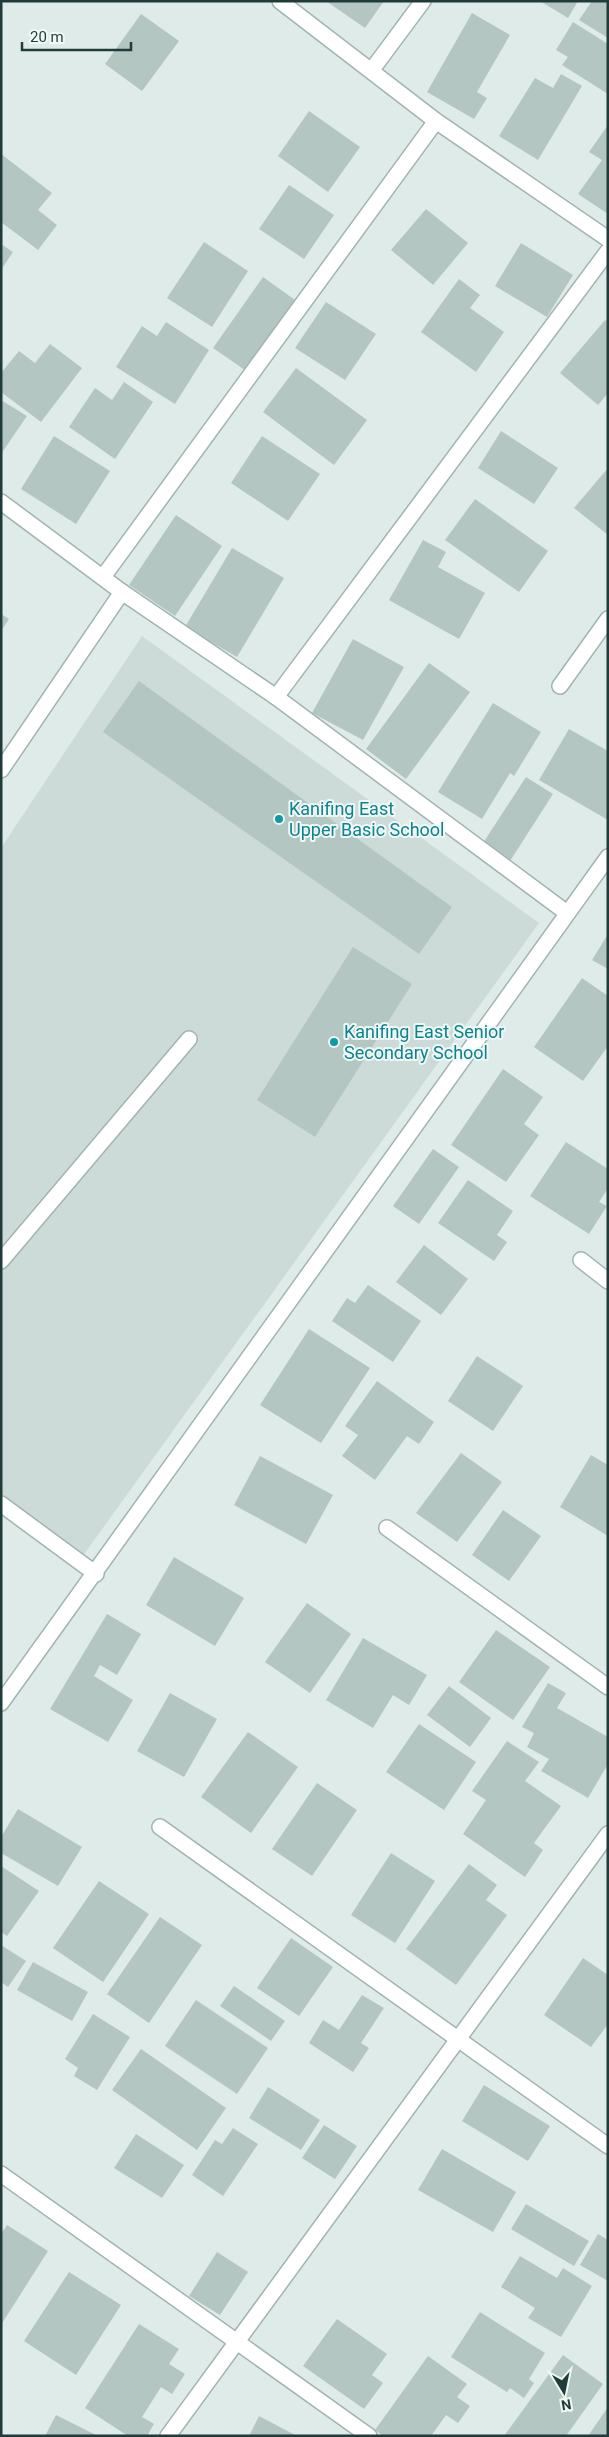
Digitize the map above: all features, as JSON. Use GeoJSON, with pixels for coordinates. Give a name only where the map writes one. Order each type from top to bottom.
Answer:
{"type":"FeatureCollection","features":[{"type":"Feature","properties":{"kind":"street"},"geometry":{"type":"LineString","coordinates":[[280,1],[436,121],[608,239]]}},
{"type":"Feature","properties":{"kind":"street"},"geometry":{"type":"LineString","coordinates":[[371,71],[423,1]]}},
{"type":"Feature","properties":{"kind":"street"},"geometry":{"type":"LineString","coordinates":[[103,577],[436,121]]}},
{"type":"Feature","properties":{"kind":"street"},"geometry":{"type":"LineString","coordinates":[[276,697],[608,250]]}},
{"type":"Feature","properties":{"kind":"street"},"geometry":{"type":"LineString","coordinates":[[1,502],[122,592],[276,697],[567,913]]}},
{"type":"Feature","properties":{"kind":"street"},"geometry":{"type":"LineString","coordinates":[[1,770],[122,592]]}},
{"type":"Feature","properties":{"kind":"street"},"geometry":{"type":"LineString","coordinates":[[560,686],[608,619]]}},
{"type":"Feature","properties":{"kind":"street"},"geometry":{"type":"LineString","coordinates":[[1,1703],[96,1574],[608,857]]}},
{"type":"Feature","properties":{"kind":"street"},"geometry":{"type":"LineString","coordinates":[[1,1261],[189,1038]]}},
{"type":"Feature","properties":{"kind":"street"},"geometry":{"type":"LineString","coordinates":[[581,1260],[608,1281]]}},
{"type":"Feature","properties":{"kind":"street"},"geometry":{"type":"LineString","coordinates":[[1,1504],[96,1574]]}},
{"type":"Feature","properties":{"kind":"street"},"geometry":{"type":"LineString","coordinates":[[387,1528],[608,1687]]}},
{"type":"Feature","properties":{"kind":"street"},"geometry":{"type":"LineString","coordinates":[[160,1827],[608,2146]]}},
{"type":"Feature","properties":{"kind":"street"},"geometry":{"type":"LineString","coordinates":[[168,2436],[608,1834]]}},
{"type":"Feature","properties":{"kind":"street"},"geometry":{"type":"LineString","coordinates":[[1,2174],[368,2436]]}},
{"type":"Feature","properties":{"kind":"shaded area"},"geometry":{"type":"Polygon","coordinates":[[[142,636],[539,923],[82,1557],[1,1509],[1,848],[142,636]]]}},
{"type":"Feature","properties":{"kind":"building"},"geometry":{"type":"Polygon","coordinates":[[[326,1],[384,1],[365,28],[326,1]]]}},
{"type":"Feature","properties":{"kind":"building"},"geometry":{"type":"Polygon","coordinates":[[[540,1],[578,1],[568,18],[540,1]]]}},
{"type":"Feature","properties":{"kind":"building"},"geometry":{"type":"Polygon","coordinates":[[[592,1],[608,1],[608,38],[579,20],[592,1]]]}},
{"type":"Feature","properties":{"kind":"building"},"geometry":{"type":"Polygon","coordinates":[[[472,13],[510,35],[477,92],[487,98],[474,119],[427,92],[472,13]]]}},
{"type":"Feature","properties":{"kind":"building"},"geometry":{"type":"Polygon","coordinates":[[[141,14],[179,41],[142,91],[105,64],[141,14]]]}},
{"type":"Feature","properties":{"kind":"building"},"geometry":{"type":"Polygon","coordinates":[[[573,22],[608,44],[608,94],[562,65],[568,57],[556,50],[573,22]]]}},
{"type":"Feature","properties":{"kind":"building"},"geometry":{"type":"Polygon","coordinates":[[[561,74],[582,86],[538,160],[499,136],[535,78],[553,88],[561,74]]]}},
{"type":"Feature","properties":{"kind":"building"},"geometry":{"type":"Polygon","coordinates":[[[309,111],[360,147],[328,192],[278,156],[309,111]]]}},
{"type":"Feature","properties":{"kind":"building"},"geometry":{"type":"Polygon","coordinates":[[[608,125],[608,214],[578,194],[602,160],[589,152],[608,125]]]}},
{"type":"Feature","properties":{"kind":"building"},"geometry":{"type":"Polygon","coordinates":[[[1,154],[52,193],[38,210],[57,225],[38,250],[1,222],[1,154]]]}},
{"type":"Feature","properties":{"kind":"building"},"geometry":{"type":"Polygon","coordinates":[[[289,185],[334,215],[304,259],[259,229],[289,185]]]}},
{"type":"Feature","properties":{"kind":"building"},"geometry":{"type":"Polygon","coordinates":[[[426,209],[468,243],[433,285],[391,250],[426,209]]]}},
{"type":"Feature","properties":{"kind":"building"},"geometry":{"type":"Polygon","coordinates":[[[204,242],[248,271],[212,327],[167,298],[204,242]]]}},
{"type":"Feature","properties":{"kind":"building"},"geometry":{"type":"Polygon","coordinates":[[[521,243],[573,275],[547,317],[495,286],[521,243]]]}},
{"type":"Feature","properties":{"kind":"building"},"geometry":{"type":"Polygon","coordinates":[[[1,244],[13,252],[1,270],[1,244]]]}},
{"type":"Feature","properties":{"kind":"building"},"geometry":{"type":"Polygon","coordinates":[[[263,277],[295,300],[245,370],[213,348],[263,277]]]}},
{"type":"Feature","properties":{"kind":"building"},"geometry":{"type":"Polygon","coordinates":[[[459,279],[480,295],[470,308],[504,332],[476,372],[421,332],[459,279]]]}},
{"type":"Feature","properties":{"kind":"building"},"geometry":{"type":"Polygon","coordinates":[[[326,302],[376,334],[345,380],[295,348],[326,302]]]}},
{"type":"Feature","properties":{"kind":"building"},"geometry":{"type":"Polygon","coordinates":[[[605,320],[608,322],[608,393],[598,405],[560,373],[605,320]]]}},
{"type":"Feature","properties":{"kind":"building"},"geometry":{"type":"Polygon","coordinates":[[[166,322],[209,350],[175,404],[116,367],[142,326],[157,336],[166,322]]]}},
{"type":"Feature","properties":{"kind":"building"},"geometry":{"type":"Polygon","coordinates":[[[50,344],[82,368],[41,422],[1,392],[1,373],[19,351],[35,363],[50,344]]]}},
{"type":"Feature","properties":{"kind":"building"},"geometry":{"type":"Polygon","coordinates":[[[296,368],[367,420],[334,465],[263,412],[296,368]]]}},
{"type":"Feature","properties":{"kind":"building"},"geometry":{"type":"Polygon","coordinates":[[[124,382],[153,402],[115,459],[69,427],[95,388],[112,400],[124,382]]]}},
{"type":"Feature","properties":{"kind":"building"},"geometry":{"type":"Polygon","coordinates":[[[1,400],[27,416],[1,454],[1,400]]]}},
{"type":"Feature","properties":{"kind":"building"},"geometry":{"type":"Polygon","coordinates":[[[501,431],[558,468],[534,504],[478,468],[501,431]]]}},
{"type":"Feature","properties":{"kind":"building"},"geometry":{"type":"Polygon","coordinates":[[[54,436],[110,471],[76,524],[21,489],[54,436]]]}},
{"type":"Feature","properties":{"kind":"building"},"geometry":{"type":"Polygon","coordinates":[[[262,436],[320,474],[288,521],[231,483],[262,436]]]}},
{"type":"Feature","properties":{"kind":"building"},"geometry":{"type":"Polygon","coordinates":[[[608,468],[608,535],[574,508],[608,468]]]}},
{"type":"Feature","properties":{"kind":"building"},"geometry":{"type":"Polygon","coordinates":[[[475,499],[548,551],[519,592],[445,540],[475,499]]]}},
{"type":"Feature","properties":{"kind":"building"},"geometry":{"type":"Polygon","coordinates":[[[176,515],[222,546],[175,616],[129,585],[176,515]]]}},
{"type":"Feature","properties":{"kind":"building"},"geometry":{"type":"Polygon","coordinates":[[[423,540],[446,552],[438,567],[485,593],[459,639],[389,600],[423,540]]]}},
{"type":"Feature","properties":{"kind":"building"},"geometry":{"type":"Polygon","coordinates":[[[232,548],[284,578],[237,657],[185,627],[232,548]]]}},
{"type":"Feature","properties":{"kind":"building"},"geometry":{"type":"Polygon","coordinates":[[[1,614],[9,619],[1,631],[1,614]]]}},
{"type":"Feature","properties":{"kind":"building"},"geometry":{"type":"Polygon","coordinates":[[[353,639],[404,667],[363,740],[312,713],[353,639]]]}},
{"type":"Feature","properties":{"kind":"building"},"geometry":{"type":"Polygon","coordinates":[[[429,663],[470,692],[406,779],[366,749],[429,663]]]}},
{"type":"Feature","properties":{"kind":"building","name":"Kanifing East Upper Basic School"},"geometry":{"type":"Polygon","coordinates":[[[139,681],[452,907],[419,954],[103,732],[139,681]]]}},
{"type":"Feature","properties":{"kind":"building"},"geometry":{"type":"Polygon","coordinates":[[[493,703],[541,732],[514,776],[510,773],[482,819],[438,792],[493,703]]]}},
{"type":"Feature","properties":{"kind":"building"},"geometry":{"type":"Polygon","coordinates":[[[569,729],[608,751],[608,820],[539,780],[569,729]]]}},
{"type":"Feature","properties":{"kind":"building"},"geometry":{"type":"Polygon","coordinates":[[[526,777],[553,794],[510,861],[483,843],[526,777]]]}},
{"type":"Feature","properties":{"kind":"building"},"geometry":{"type":"Polygon","coordinates":[[[608,934],[608,969],[592,960],[608,934]]]}},
{"type":"Feature","properties":{"kind":"building","name":"Kanifing East Senior Secondary School"},"geometry":{"type":"Polygon","coordinates":[[[353,947],[412,984],[315,1137],[257,1100],[353,947]]]}},
{"type":"Feature","properties":{"kind":"building"},"geometry":{"type":"Polygon","coordinates":[[[582,978],[608,996],[608,1046],[583,1081],[534,1047],[582,978]]]}},
{"type":"Feature","properties":{"kind":"building"},"geometry":{"type":"Polygon","coordinates":[[[503,1069],[543,1097],[524,1124],[539,1135],[506,1182],[451,1145],[503,1069]]]}},
{"type":"Feature","properties":{"kind":"building"},"geometry":{"type":"Polygon","coordinates":[[[566,1142],[608,1169],[608,1188],[599,1202],[607,1206],[589,1234],[530,1196],[566,1142]]]}},
{"type":"Feature","properties":{"kind":"building"},"geometry":{"type":"Polygon","coordinates":[[[433,1149],[459,1167],[419,1224],[393,1206],[433,1149]]]}},
{"type":"Feature","properties":{"kind":"building"},"geometry":{"type":"Polygon","coordinates":[[[468,1180],[513,1211],[497,1235],[507,1242],[494,1261],[438,1223],[468,1180]]]}},
{"type":"Feature","properties":{"kind":"building"},"geometry":{"type":"Polygon","coordinates":[[[424,1245],[468,1279],[441,1315],[396,1282],[424,1245]]]}},
{"type":"Feature","properties":{"kind":"building"},"geometry":{"type":"Polygon","coordinates":[[[368,1285],[421,1321],[393,1362],[332,1321],[347,1298],[355,1303],[368,1285]]]}},
{"type":"Feature","properties":{"kind":"building"},"geometry":{"type":"Polygon","coordinates":[[[309,1329],[370,1368],[321,1443],[260,1405],[309,1329]]]}},
{"type":"Feature","properties":{"kind":"building"},"geometry":{"type":"Polygon","coordinates":[[[477,1356],[523,1386],[493,1431],[448,1401],[477,1356]]]}},
{"type":"Feature","properties":{"kind":"building"},"geometry":{"type":"Polygon","coordinates":[[[377,1381],[434,1422],[419,1444],[407,1436],[375,1480],[342,1456],[358,1435],[345,1426],[377,1381]]]}},
{"type":"Feature","properties":{"kind":"building"},"geometry":{"type":"Polygon","coordinates":[[[461,1453],[502,1482],[457,1542],[416,1513],[461,1453]]]}},
{"type":"Feature","properties":{"kind":"building"},"geometry":{"type":"Polygon","coordinates":[[[591,1455],[608,1465],[608,1536],[560,1507],[591,1455]]]}},
{"type":"Feature","properties":{"kind":"building"},"geometry":{"type":"Polygon","coordinates":[[[260,1456],[333,1495],[306,1544],[234,1505],[260,1456]]]}},
{"type":"Feature","properties":{"kind":"building"},"geometry":{"type":"Polygon","coordinates":[[[503,1510],[541,1536],[509,1581],[472,1555],[503,1510]]]}},
{"type":"Feature","properties":{"kind":"building"},"geometry":{"type":"Polygon","coordinates":[[[174,1557],[244,1598],[215,1646],[146,1605],[174,1557]]]}},
{"type":"Feature","properties":{"kind":"building"},"geometry":{"type":"Polygon","coordinates":[[[307,1603],[351,1634],[310,1693],[265,1662],[307,1603]]]}},
{"type":"Feature","properties":{"kind":"building"},"geometry":{"type":"Polygon","coordinates":[[[107,1614],[141,1634],[117,1675],[100,1665],[94,1676],[133,1700],[108,1742],[50,1709],[107,1614]]]}},
{"type":"Feature","properties":{"kind":"building"},"geometry":{"type":"Polygon","coordinates":[[[496,1630],[550,1667],[513,1720],[459,1682],[496,1630]]]}},
{"type":"Feature","properties":{"kind":"building"},"geometry":{"type":"Polygon","coordinates":[[[363,1638],[427,1675],[409,1705],[393,1695],[373,1728],[326,1700],[363,1638]]]}},
{"type":"Feature","properties":{"kind":"building"},"geometry":{"type":"Polygon","coordinates":[[[548,1683],[566,1693],[557,1708],[608,1737],[608,1764],[588,1798],[541,1771],[549,1759],[527,1747],[534,1733],[522,1727],[548,1683]]]}},
{"type":"Feature","properties":{"kind":"building"},"geometry":{"type":"Polygon","coordinates":[[[449,1686],[491,1718],[470,1747],[427,1715],[449,1686]]]}},
{"type":"Feature","properties":{"kind":"building"},"geometry":{"type":"Polygon","coordinates":[[[170,1693],[217,1719],[184,1777],[137,1751],[170,1693]]]}},
{"type":"Feature","properties":{"kind":"building"},"geometry":{"type":"Polygon","coordinates":[[[419,1724],[476,1762],[444,1810],[386,1772],[419,1724]]]}},
{"type":"Feature","properties":{"kind":"building"},"geometry":{"type":"Polygon","coordinates":[[[248,1732],[298,1767],[251,1833],[201,1797],[248,1732]]]}},
{"type":"Feature","properties":{"kind":"building"},"geometry":{"type":"Polygon","coordinates":[[[507,1741],[539,1762],[525,1781],[561,1806],[534,1843],[543,1850],[525,1877],[463,1834],[486,1800],[472,1791],[507,1741]]]}},
{"type":"Feature","properties":{"kind":"building"},"geometry":{"type":"Polygon","coordinates":[[[317,1783],[357,1810],[312,1876],[272,1849],[317,1783]]]}},
{"type":"Feature","properties":{"kind":"building"},"geometry":{"type":"Polygon","coordinates":[[[18,1809],[82,1847],[58,1886],[1,1853],[1,1837],[18,1809]]]}},
{"type":"Feature","properties":{"kind":"building"},"geometry":{"type":"Polygon","coordinates":[[[391,1853],[435,1881],[395,1943],[351,1915],[391,1853]]]}},
{"type":"Feature","properties":{"kind":"building"},"geometry":{"type":"Polygon","coordinates":[[[469,1864],[497,1885],[486,1900],[507,1915],[456,1985],[406,1949],[469,1864]]]}},
{"type":"Feature","properties":{"kind":"building"},"geometry":{"type":"Polygon","coordinates":[[[1,1866],[39,1891],[7,1936],[1,1932],[1,1866]]]}},
{"type":"Feature","properties":{"kind":"building"},"geometry":{"type":"Polygon","coordinates":[[[99,1881],[149,1914],[103,1982],[53,1948],[99,1881]]]}},
{"type":"Feature","properties":{"kind":"building"},"geometry":{"type":"Polygon","coordinates":[[[160,1917],[202,1945],[149,2023],[107,1994],[160,1917]]]}},
{"type":"Feature","properties":{"kind":"building"},"geometry":{"type":"Polygon","coordinates":[[[291,1938],[333,1967],[299,2016],[257,1988],[291,1938]]]}},
{"type":"Feature","properties":{"kind":"building"},"geometry":{"type":"Polygon","coordinates":[[[1,1945],[26,1961],[8,1987],[1,1982],[1,1945]]]}},
{"type":"Feature","properties":{"kind":"building"},"geometry":{"type":"Polygon","coordinates":[[[583,1958],[608,1975],[608,2024],[591,2047],[544,2015],[583,1958]]]}},
{"type":"Feature","properties":{"kind":"building"},"geometry":{"type":"Polygon","coordinates":[[[33,1962],[88,1992],[72,2021],[17,1990],[33,1962]]]}},
{"type":"Feature","properties":{"kind":"building"},"geometry":{"type":"Polygon","coordinates":[[[234,1986],[285,2021],[271,2041],[220,2006],[234,1986]]]}},
{"type":"Feature","properties":{"kind":"building"},"geometry":{"type":"Polygon","coordinates":[[[362,1995],[384,2008],[361,2043],[369,2048],[353,2072],[309,2043],[323,2020],[339,2030],[362,1995]]]}},
{"type":"Feature","properties":{"kind":"building"},"geometry":{"type":"Polygon","coordinates":[[[196,2000],[268,2048],[237,2094],[165,2046],[196,2000]]]}},
{"type":"Feature","properties":{"kind":"building"},"geometry":{"type":"Polygon","coordinates":[[[93,2014],[130,2037],[97,2090],[74,2076],[78,2068],[65,2059],[93,2014]]]}},
{"type":"Feature","properties":{"kind":"building"},"geometry":{"type":"Polygon","coordinates":[[[141,2049],[226,2108],[197,2150],[112,2090],[141,2049]]]}},
{"type":"Feature","properties":{"kind":"building"},"geometry":{"type":"Polygon","coordinates":[[[484,2085],[550,2126],[528,2161],[462,2121],[484,2085]]]}},
{"type":"Feature","properties":{"kind":"building"},"geometry":{"type":"Polygon","coordinates":[[[268,2087],[320,2120],[301,2150],[249,2118],[268,2087]]]}},
{"type":"Feature","properties":{"kind":"building"},"geometry":{"type":"Polygon","coordinates":[[[324,2125],[357,2146],[335,2179],[302,2158],[324,2125]]]}},
{"type":"Feature","properties":{"kind":"building"},"geometry":{"type":"Polygon","coordinates":[[[233,2128],[258,2144],[223,2196],[192,2175],[215,2140],[222,2144],[233,2128]]]}},
{"type":"Feature","properties":{"kind":"building"},"geometry":{"type":"Polygon","coordinates":[[[136,2134],[184,2165],[162,2198],[114,2168],[136,2134]]]}},
{"type":"Feature","properties":{"kind":"building"},"geometry":{"type":"Polygon","coordinates":[[[442,2149],[516,2192],[493,2232],[418,2190],[442,2149]]]}},
{"type":"Feature","properties":{"kind":"building"},"geometry":{"type":"Polygon","coordinates":[[[526,2204],[589,2241],[574,2266],[511,2229],[526,2204]]]}},
{"type":"Feature","properties":{"kind":"building"},"geometry":{"type":"Polygon","coordinates":[[[7,2225],[48,2251],[1,2325],[1,2234],[7,2225]]]}},
{"type":"Feature","properties":{"kind":"building"},"geometry":{"type":"Polygon","coordinates":[[[598,2234],[608,2240],[608,2281],[580,2265],[598,2234]]]}},
{"type":"Feature","properties":{"kind":"building"},"geometry":{"type":"Polygon","coordinates":[[[217,2252],[248,2272],[220,2315],[189,2296],[217,2252]]]}},
{"type":"Feature","properties":{"kind":"building"},"geometry":{"type":"Polygon","coordinates":[[[520,2256],[557,2278],[563,2268],[592,2286],[561,2337],[528,2318],[535,2308],[501,2287],[520,2256]]]}},
{"type":"Feature","properties":{"kind":"building"},"geometry":{"type":"Polygon","coordinates":[[[69,2272],[121,2305],[76,2375],[24,2341],[69,2272]]]}},
{"type":"Feature","properties":{"kind":"building"},"geometry":{"type":"Polygon","coordinates":[[[480,2312],[545,2353],[529,2379],[534,2383],[524,2398],[510,2388],[507,2392],[451,2357],[480,2312]]]}},
{"type":"Feature","properties":{"kind":"building"},"geometry":{"type":"Polygon","coordinates":[[[337,2319],[387,2354],[372,2375],[383,2383],[364,2409],[303,2366],[337,2319]]]}},
{"type":"Feature","properties":{"kind":"building"},"geometry":{"type":"Polygon","coordinates":[[[139,2324],[179,2349],[169,2364],[185,2374],[172,2394],[161,2387],[142,2417],[154,2424],[147,2436],[128,2436],[85,2408],[139,2324]]]}},
{"type":"Feature","properties":{"kind":"building"},"geometry":{"type":"Polygon","coordinates":[[[563,2355],[603,2384],[566,2436],[504,2436],[563,2355]]]}},
{"type":"Feature","properties":{"kind":"building"},"geometry":{"type":"Polygon","coordinates":[[[428,2356],[467,2384],[457,2397],[470,2406],[458,2423],[446,2415],[431,2436],[383,2436],[375,2430],[428,2356]]]}},
{"type":"Feature","properties":{"kind":"building"},"geometry":{"type":"Polygon","coordinates":[[[608,2407],[608,2436],[588,2436],[608,2407]]]}},
{"type":"Feature","properties":{"kind":"building"},"geometry":{"type":"Polygon","coordinates":[[[56,2415],[98,2436],[45,2436],[56,2415]]]}},
{"type":"Feature","properties":{"kind":"building"},"geometry":{"type":"Polygon","coordinates":[[[259,2416],[297,2436],[249,2436],[259,2416]]]}},
{"type":"Feature","properties":{"kind":"place","name":"Kanifing East Upper Basic School"},"geometry":{"type":"Point","coordinates":[279,819]}},
{"type":"Feature","properties":{"kind":"place","name":"Kanifing East Senior Secondary School"},"geometry":{"type":"Point","coordinates":[334,1042]}}]}
